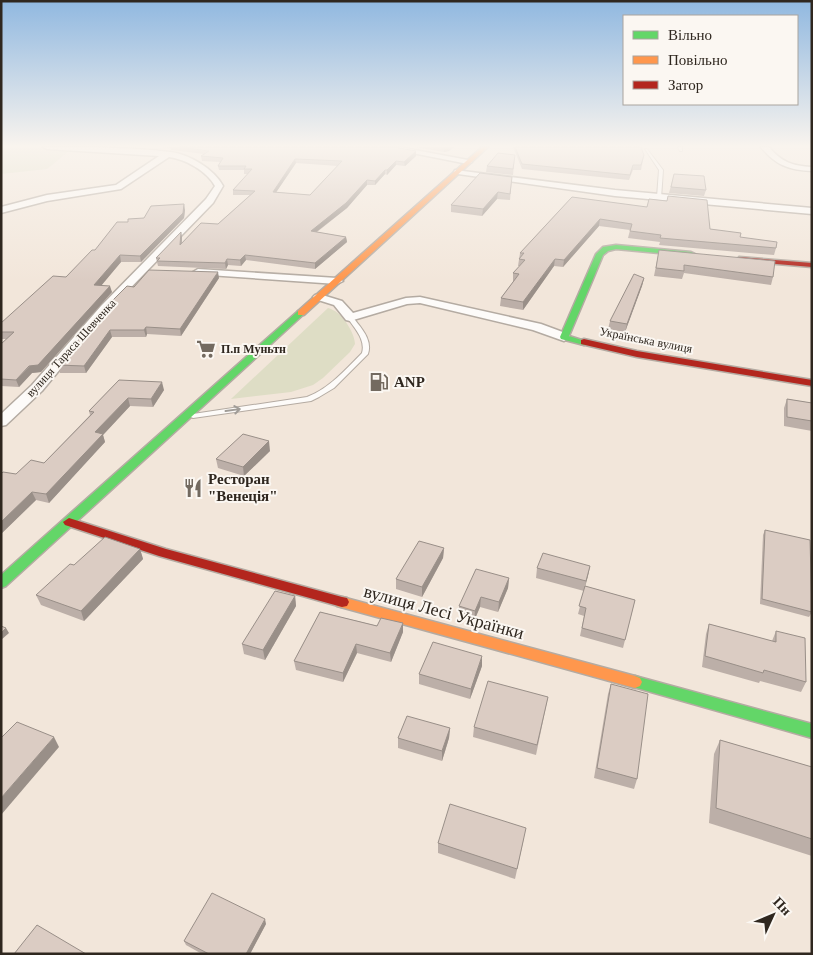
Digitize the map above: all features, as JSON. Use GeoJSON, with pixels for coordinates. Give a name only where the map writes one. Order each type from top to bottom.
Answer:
{"type":"FeatureCollection","features":[{"type":"Feature","properties":{"kind":"street"},"geometry":{"type":"LineString","coordinates":[[1,210],[40,200],[95,192]]}},
{"type":"Feature","properties":{"kind":"street","name":"вулиця Тараса Шевченка"},"geometry":{"type":"LineString","coordinates":[[2,420],[37,388],[106,308],[148,271],[217,192]]}},
{"type":"Feature","properties":{"kind":"street"},"geometry":{"type":"LineString","coordinates":[[1,583],[436,192]]}},
{"type":"Feature","properties":{"kind":"street"},"geometry":{"type":"LineString","coordinates":[[603,192],[812,211]]}},
{"type":"Feature","properties":{"kind":"street"},"geometry":{"type":"LineString","coordinates":[[319,297],[338,303],[350,317],[406,301],[420,300],[536,327],[564,337],[600,254],[606,249],[616,247],[705,255]]}},
{"type":"Feature","properties":{"kind":"street"},"geometry":{"type":"LineString","coordinates":[[732,258],[812,265]]}},
{"type":"Feature","properties":{"kind":"street"},"geometry":{"type":"LineString","coordinates":[[182,272],[272,275],[336,281]]}},
{"type":"Feature","properties":{"kind":"street","name":"Українська вулиця"},"geometry":{"type":"LineString","coordinates":[[564,337],[637,354],[812,383]]}},
{"type":"Feature","properties":{"kind":"street","name":"вулиця Лесі Українки"},"geometry":{"type":"LineString","coordinates":[[69,522],[163,553],[812,731]]}},
{"type":"Feature","properties":{"kind":"lane"},"geometry":{"type":"LineString","coordinates":[[659,192],[659,198]]}},
{"type":"Feature","properties":{"kind":"lane"},"geometry":{"type":"LineString","coordinates":[[185,417],[308,399],[321,395],[330,389],[365,354],[368,348],[350,317]]}},
{"type":"Feature","properties":{"kind":"green space"},"geometry":{"type":"Polygon","coordinates":[[[328,308],[338,313],[346,322],[355,344],[350,352],[323,378],[313,385],[291,392],[231,399],[328,308]]]}},
{"type":"Feature","properties":{"kind":"building"},"geometry":{"type":"Polygon","coordinates":[[[254,192],[310,195],[313,192],[356,192],[346,203],[311,231],[346,237],[315,263],[245,255],[240,260],[227,259],[225,263],[157,261],[160,258],[156,258],[181,232],[180,245],[201,223],[218,224],[254,192]]]}},
{"type":"Feature","properties":{"kind":"building"},"geometry":{"type":"Polygon","coordinates":[[[463,192],[510,192],[510,194],[498,192],[483,209],[451,205],[463,192]]]}},
{"type":"Feature","properties":{"kind":"building"},"geometry":{"type":"Polygon","coordinates":[[[668,196],[707,200],[710,229],[741,233],[740,237],[777,242],[776,248],[660,238],[661,235],[630,231],[632,224],[600,219],[564,260],[555,259],[523,302],[501,298],[519,274],[513,273],[525,260],[519,259],[524,253],[520,253],[572,197],[647,207],[649,199],[667,201],[668,196]]]}},
{"type":"Feature","properties":{"kind":"building"},"geometry":{"type":"Polygon","coordinates":[[[184,204],[183,213],[140,256],[120,255],[94,285],[110,286],[38,365],[29,366],[16,380],[1,379],[1,344],[14,332],[1,332],[1,323],[53,276],[66,277],[92,250],[95,250],[117,222],[128,222],[128,219],[144,218],[151,206],[184,204]]]}},
{"type":"Feature","properties":{"kind":"building"},"geometry":{"type":"Polygon","coordinates":[[[659,250],[775,261],[773,277],[684,265],[684,271],[656,268],[659,250]]]}},
{"type":"Feature","properties":{"kind":"building"},"geometry":{"type":"Polygon","coordinates":[[[149,270],[218,272],[180,329],[146,327],[144,330],[110,330],[84,366],[57,365],[109,304],[127,286],[134,287],[149,270]]]}},
{"type":"Feature","properties":{"kind":"building"},"geometry":{"type":"Polygon","coordinates":[[[634,274],[644,278],[627,324],[610,321],[634,274]]]}},
{"type":"Feature","properties":{"kind":"building"},"geometry":{"type":"Polygon","coordinates":[[[119,380],[162,382],[151,399],[128,398],[95,432],[103,434],[46,494],[32,492],[1,522],[1,474],[3,472],[16,474],[31,460],[44,463],[94,412],[89,411],[119,380]]]}},
{"type":"Feature","properties":{"kind":"building"},"geometry":{"type":"Polygon","coordinates":[[[787,399],[812,403],[812,421],[787,417],[787,399]]]}},
{"type":"Feature","properties":{"kind":"building"},"geometry":{"type":"Polygon","coordinates":[[[243,434],[269,441],[243,467],[216,459],[243,434]]]}},
{"type":"Feature","properties":{"kind":"building"},"geometry":{"type":"Polygon","coordinates":[[[765,530],[810,540],[812,612],[762,599],[765,530]]]}},
{"type":"Feature","properties":{"kind":"building"},"geometry":{"type":"Polygon","coordinates":[[[105,537],[140,549],[81,611],[36,595],[70,564],[74,565],[105,537]]]}},
{"type":"Feature","properties":{"kind":"building"},"geometry":{"type":"Polygon","coordinates":[[[419,541],[444,548],[422,587],[396,579],[419,541]]]}},
{"type":"Feature","properties":{"kind":"building"},"geometry":{"type":"Polygon","coordinates":[[[543,553],[590,566],[586,581],[537,568],[543,553]]]}},
{"type":"Feature","properties":{"kind":"building"},"geometry":{"type":"Polygon","coordinates":[[[476,569],[509,578],[499,602],[481,597],[475,611],[459,606],[476,569]]]}},
{"type":"Feature","properties":{"kind":"building"},"geometry":{"type":"Polygon","coordinates":[[[585,586],[635,600],[625,640],[582,628],[586,608],[579,606],[585,586]]]}},
{"type":"Feature","properties":{"kind":"building"},"geometry":{"type":"Polygon","coordinates":[[[275,591],[295,596],[263,650],[242,644],[275,591]]]}},
{"type":"Feature","properties":{"kind":"building"},"geometry":{"type":"Polygon","coordinates":[[[320,612],[377,626],[381,618],[403,623],[390,653],[356,644],[343,673],[294,661],[320,612]]]}},
{"type":"Feature","properties":{"kind":"building"},"geometry":{"type":"Polygon","coordinates":[[[709,624],[776,642],[776,631],[805,638],[806,682],[764,670],[763,673],[705,656],[709,624]]]}},
{"type":"Feature","properties":{"kind":"building"},"geometry":{"type":"Polygon","coordinates":[[[1,626],[6,628],[1,633],[1,626]]]}},
{"type":"Feature","properties":{"kind":"building"},"geometry":{"type":"Polygon","coordinates":[[[433,642],[482,656],[471,689],[419,674],[433,642]]]}},
{"type":"Feature","properties":{"kind":"building"},"geometry":{"type":"Polygon","coordinates":[[[488,681],[548,697],[537,745],[474,727],[488,681]]]}},
{"type":"Feature","properties":{"kind":"building"},"geometry":{"type":"Polygon","coordinates":[[[611,684],[648,694],[637,779],[597,768],[611,684]]]}},
{"type":"Feature","properties":{"kind":"building"},"geometry":{"type":"Polygon","coordinates":[[[407,716],[450,728],[442,751],[398,738],[407,716]]]}},
{"type":"Feature","properties":{"kind":"building"},"geometry":{"type":"Polygon","coordinates":[[[17,722],[54,737],[1,798],[1,738],[17,722]]]}},
{"type":"Feature","properties":{"kind":"building"},"geometry":{"type":"Polygon","coordinates":[[[720,740],[812,767],[812,839],[716,808],[720,740]]]}},
{"type":"Feature","properties":{"kind":"building"},"geometry":{"type":"Polygon","coordinates":[[[450,804],[526,828],[517,869],[438,843],[450,804]]]}},
{"type":"Feature","properties":{"kind":"building"},"geometry":{"type":"Polygon","coordinates":[[[212,893],[265,919],[246,954],[209,954],[184,941],[212,893]]]}},
{"type":"Feature","properties":{"kind":"building"},"geometry":{"type":"Polygon","coordinates":[[[37,925],[86,954],[14,954],[37,925]]]}},
{"type":"Feature","properties":{"kind":"traffic: fast"},"geometry":{"type":"LineString","coordinates":[[584,342],[564,337],[600,254],[606,249],[616,247],[691,254]]}},
{"type":"Feature","properties":{"kind":"traffic: fast"},"geometry":{"type":"LineString","coordinates":[[1,583],[301,313]]}},
{"type":"Feature","properties":{"kind":"traffic: fast"},"geometry":{"type":"LineString","coordinates":[[635,682],[812,731]]}},
{"type":"Feature","properties":{"kind":"traffic: slow"},"geometry":{"type":"LineString","coordinates":[[301,313],[436,192]]}},
{"type":"Feature","properties":{"kind":"traffic: slow"},"geometry":{"type":"LineString","coordinates":[[342,602],[635,682]]}},
{"type":"Feature","properties":{"kind":"traffic: jam"},"geometry":{"type":"LineString","coordinates":[[742,259],[812,265]]}},
{"type":"Feature","properties":{"kind":"traffic: jam"},"geometry":{"type":"LineString","coordinates":[[584,342],[637,354],[812,383]]}},
{"type":"Feature","properties":{"kind":"traffic: jam"},"geometry":{"type":"LineString","coordinates":[[69,522],[163,553],[342,602]]}},
{"type":"Feature","properties":{"kind":"place","name":"П.п Муньтн"},"geometry":{"type":"Point","coordinates":[206,349]}},
{"type":"Feature","properties":{"kind":"place","name":"ANP"},"geometry":{"type":"Point","coordinates":[379,382]}},
{"type":"Feature","properties":{"kind":"place","name":"Ресторан \"Венеція\""},"geometry":{"type":"Point","coordinates":[193,488]}}]}
